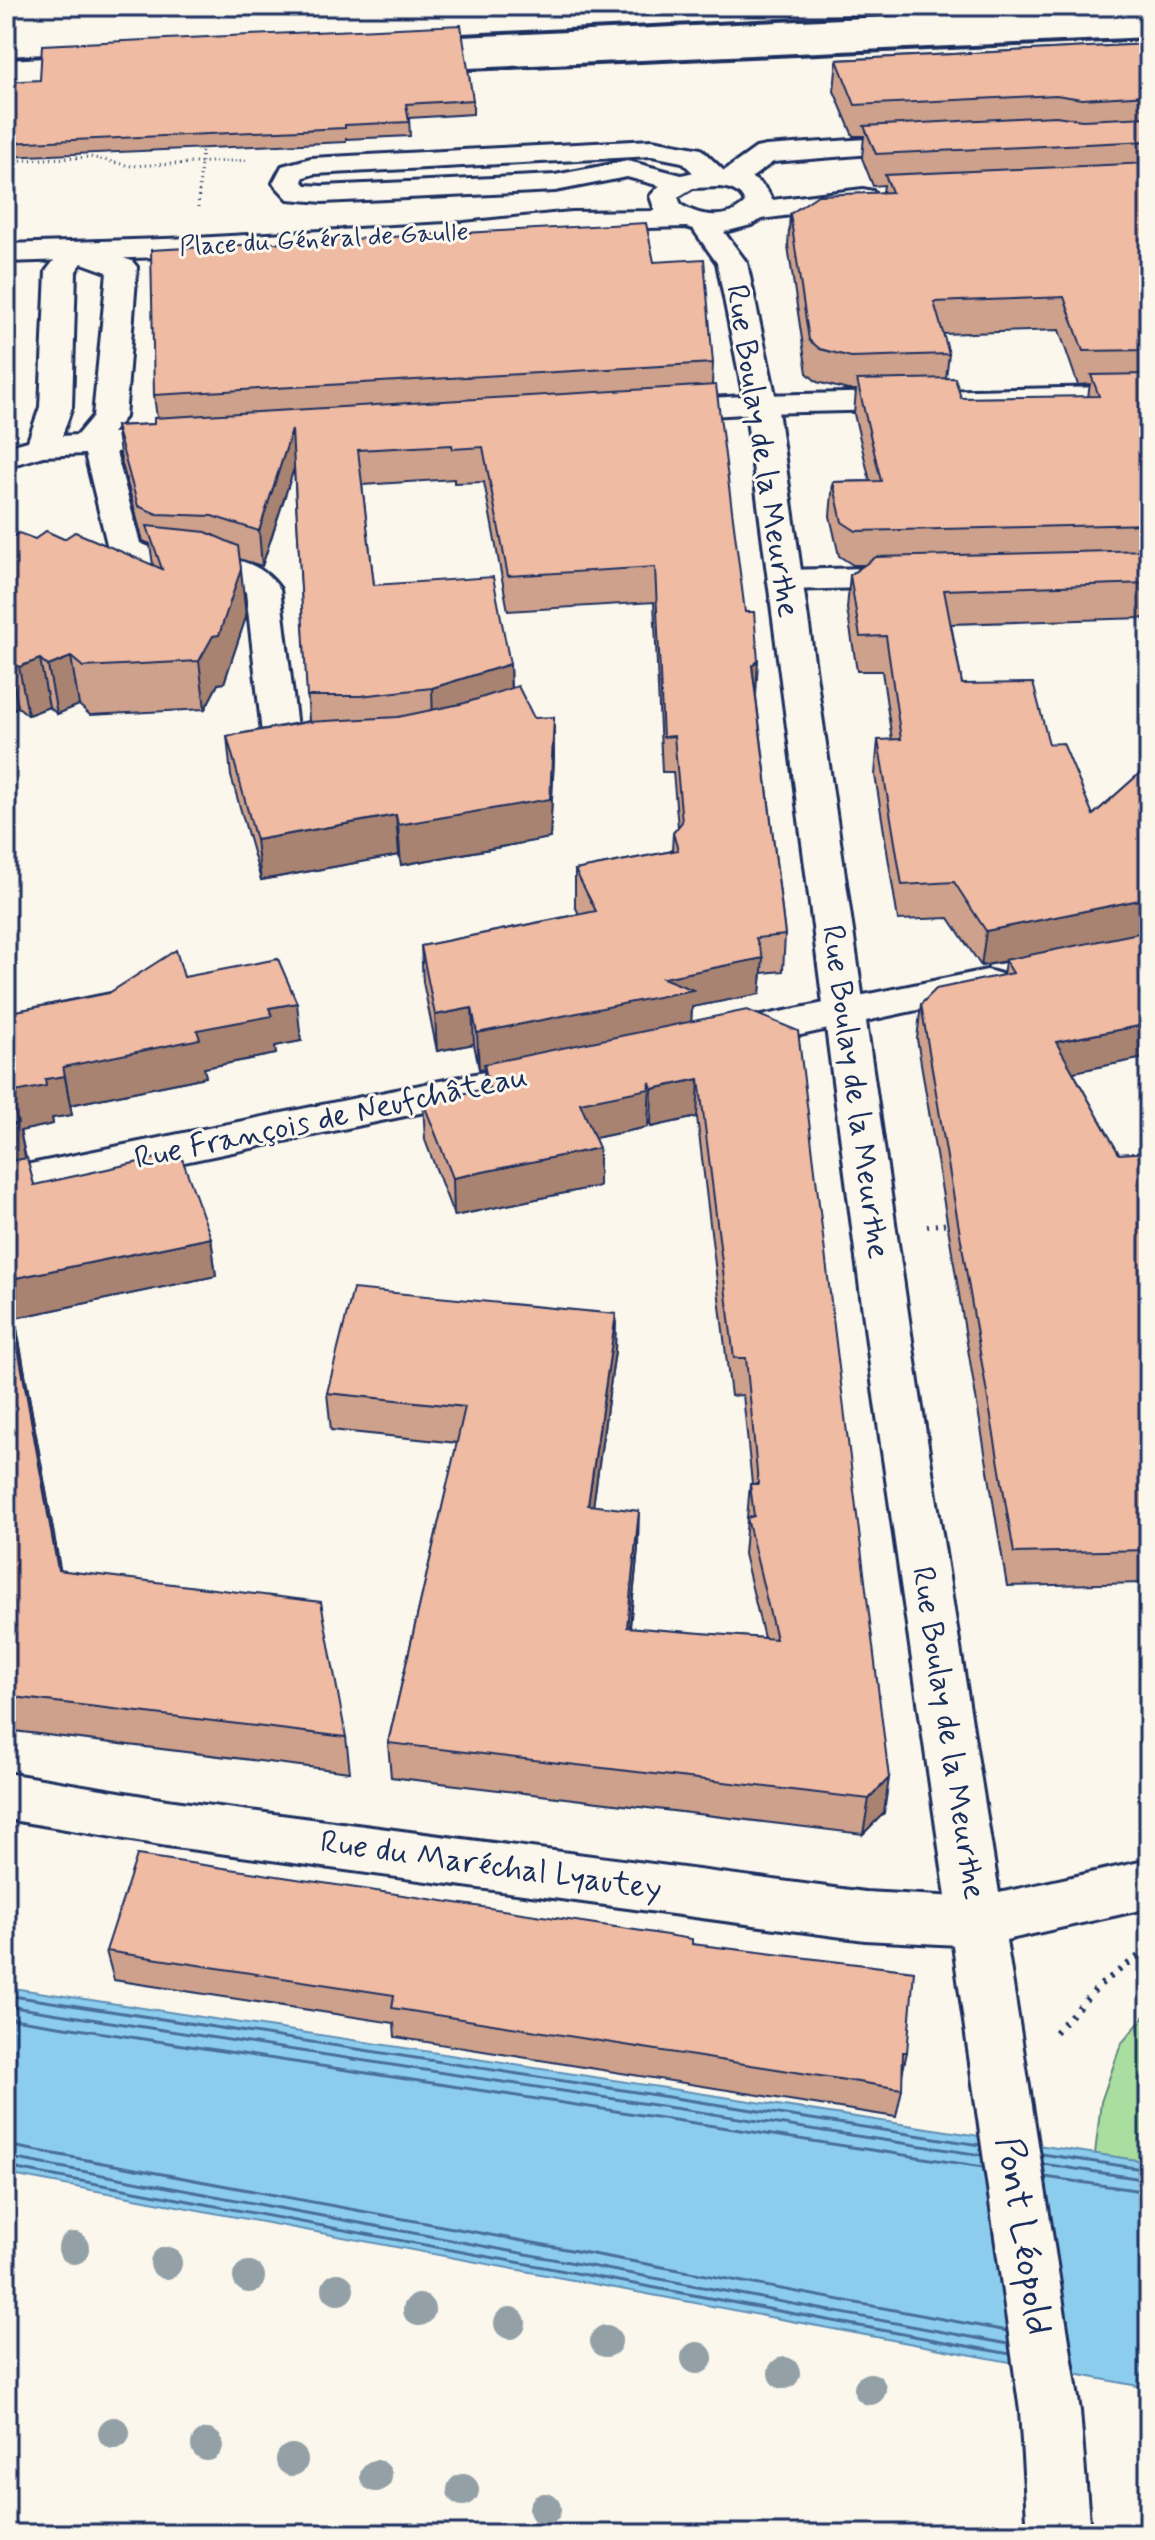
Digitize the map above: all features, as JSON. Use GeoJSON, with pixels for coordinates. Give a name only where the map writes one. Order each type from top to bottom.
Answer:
{"type":"FeatureCollection","features":[{"type":"Feature","properties":{"kind":"main road"},"geometry":{"type":"LineString","coordinates":[[750,214],[758,197],[730,181],[691,155],[652,148],[311,166],[292,172],[287,183],[298,193],[339,193],[555,183],[628,169],[674,186],[730,181],[766,154],[946,142]]}},
{"type":"Feature","properties":{"kind":"main road","name":"Place du Général de Gaulle"},"geometry":{"type":"LineString","coordinates":[[6,253],[195,247],[464,232],[571,221],[718,223],[750,214],[877,197],[730,181]]}},
{"type":"Feature","properties":{"kind":"main road","name":"Place du Général de Gaulle"},"geometry":{"type":"LineString","coordinates":[[571,221],[674,186]]}},
{"type":"Feature","properties":{"kind":"main road","name":"Rue Boulay de la Meurthe"},"geometry":{"type":"LineString","coordinates":[[674,186],[664,196],[668,209],[694,221],[732,263],[761,404],[874,1234],[995,2061]]}},
{"type":"Feature","properties":{"kind":"main road","name":"Rue Boulay de la Meurthe"},"geometry":{"type":"LineString","coordinates":[[732,263],[750,214]]}},
{"type":"Feature","properties":{"kind":"main road"},"geometry":{"type":"LineString","coordinates":[[41,447],[52,425],[56,407],[61,271],[76,251],[122,267],[109,417],[92,444],[125,548],[141,559],[159,563],[217,564],[251,575],[263,589],[281,742],[294,747],[320,748],[363,743]]}},
{"type":"Feature","properties":{"kind":"main road"},"geometry":{"type":"LineString","coordinates":[[626,412],[761,404],[1149,395]]}},
{"type":"Feature","properties":{"kind":"main road"},"geometry":{"type":"LineString","coordinates":[[6,457],[41,447],[213,437]]}},
{"type":"Feature","properties":{"kind":"main road"},"geometry":{"type":"LineString","coordinates":[[784,580],[943,577]]}},
{"type":"Feature","properties":{"kind":"main road"},"geometry":{"type":"LineString","coordinates":[[690,1045],[1026,974]]}},
{"type":"Feature","properties":{"kind":"main road","name":"Rue François de Neufchâteau"},"geometry":{"type":"LineString","coordinates":[[6,1184],[581,1067]]}},
{"type":"Feature","properties":{"kind":"main road","name":"Rue du Maréchal Lyautey"},"geometry":{"type":"LineString","coordinates":[[6,1796],[167,1823],[865,1916],[977,1922],[1149,1884]]}},
{"type":"Feature","properties":{"kind":"main road","name":"Pont Léopold"},"geometry":{"type":"LineString","coordinates":[[995,2061],[1050,2411],[1059,2534]]}},
{"type":"Feature","properties":{"kind":"path"},"geometry":{"type":"LineString","coordinates":[[195,247],[202,148]]}},
{"type":"Feature","properties":{"kind":"path"},"geometry":{"type":"LineString","coordinates":[[874,1234],[964,1220]]}},
{"type":"Feature","properties":{"kind":"path"},"geometry":{"type":"LineString","coordinates":[[1055,2045],[1055,2030],[1100,1985],[1149,1948]]}},
{"type":"Feature","properties":{"kind":"green space"},"geometry":{"type":"Polygon","coordinates":[[[1149,2011],[1149,2162],[1095,2154],[1101,2102],[1121,2044],[1149,2011]]]}},
{"type":"Feature","properties":{"kind":"water"},"geometry":{"type":"Polygon","coordinates":[[[6,1987],[1149,2162],[1149,2388],[6,2174],[6,1987]]]}},
{"type":"Feature","properties":{"kind":"building"},"geometry":{"type":"Polygon","coordinates":[[[461,25],[473,100],[406,104],[409,122],[345,125],[345,128],[6,143],[6,82],[40,80],[42,45],[461,25]]]}},
{"type":"Feature","properties":{"kind":"building"},"geometry":{"type":"Polygon","coordinates":[[[1149,44],[1149,95],[1082,99],[1056,95],[855,105],[837,60],[1149,44]]]}},
{"type":"Feature","properties":{"kind":"building"},"geometry":{"type":"Polygon","coordinates":[[[1056,116],[1082,120],[1149,117],[1149,141],[876,154],[864,126],[1056,116]]]}},
{"type":"Feature","properties":{"kind":"building"},"geometry":{"type":"Polygon","coordinates":[[[1149,163],[1149,350],[1083,351],[1064,297],[934,302],[949,354],[851,357],[820,349],[809,340],[790,214],[818,195],[892,192],[885,175],[1149,163]]]}},
{"type":"Feature","properties":{"kind":"building"},"geometry":{"type":"Polygon","coordinates":[[[646,223],[654,262],[704,259],[713,363],[154,395],[151,250],[646,223]]]}},
{"type":"Feature","properties":{"kind":"building"},"geometry":{"type":"Polygon","coordinates":[[[1149,374],[1149,524],[856,531],[842,522],[833,482],[881,481],[857,380],[955,378],[961,398],[1099,396],[1091,375],[1149,374]]]}},
{"type":"Feature","properties":{"kind":"building"},"geometry":{"type":"Polygon","coordinates":[[[716,385],[745,612],[754,612],[758,661],[752,666],[785,935],[756,938],[763,958],[663,978],[693,990],[477,1033],[472,1008],[435,1015],[421,946],[596,911],[575,870],[678,850],[673,833],[682,822],[674,736],[663,737],[655,567],[508,576],[483,447],[453,449],[452,445],[358,450],[374,585],[493,577],[510,664],[432,688],[360,696],[307,696],[292,430],[259,531],[212,516],[157,514],[138,506],[116,426],[154,424],[154,418],[716,385]]]}},
{"type":"Feature","properties":{"kind":"building"},"geometry":{"type":"Polygon","coordinates":[[[147,526],[206,532],[238,546],[241,569],[219,635],[213,636],[199,661],[83,667],[71,657],[48,666],[40,659],[19,667],[6,661],[6,540],[19,533],[35,539],[46,531],[64,539],[75,532],[162,569],[147,526]]]}},
{"type":"Feature","properties":{"kind":"building"},"geometry":{"type":"Polygon","coordinates":[[[1149,550],[1149,583],[944,590],[962,684],[1033,683],[1049,744],[1063,743],[1093,815],[1149,765],[1149,898],[986,931],[954,882],[902,885],[878,740],[901,739],[886,636],[860,637],[850,575],[876,557],[1149,550]]]}},
{"type":"Feature","properties":{"kind":"building"},"geometry":{"type":"Polygon","coordinates":[[[518,686],[534,718],[554,717],[550,799],[398,825],[396,815],[256,840],[227,736],[308,722],[398,717],[465,703],[518,686]]]}},
{"type":"Feature","properties":{"kind":"building"},"geometry":{"type":"Polygon","coordinates":[[[1149,931],[1149,1024],[1056,1042],[1119,1154],[1149,1152],[1149,1550],[1014,1553],[921,1004],[936,989],[1013,973],[1005,960],[1149,931]]]}},
{"type":"Feature","properties":{"kind":"building"},"geometry":{"type":"Polygon","coordinates":[[[176,950],[184,977],[278,959],[297,1003],[269,1008],[272,1016],[197,1030],[200,1039],[63,1067],[65,1076],[45,1079],[46,1086],[10,1093],[18,1123],[6,1126],[6,1013],[109,993],[176,950]]]}},
{"type":"Feature","properties":{"kind":"building"},"geometry":{"type":"Polygon","coordinates":[[[747,1010],[798,1031],[889,1778],[869,1799],[388,1743],[465,1407],[327,1393],[353,1289],[616,1314],[588,1505],[639,1511],[627,1627],[776,1639],[747,1518],[754,1516],[750,1484],[758,1484],[746,1358],[734,1358],[699,1079],[652,1089],[650,1082],[649,1089],[580,1103],[599,1148],[453,1178],[423,1102],[489,1088],[484,1064],[747,1010]]]}},
{"type":"Feature","properties":{"kind":"building"},"geometry":{"type":"Polygon","coordinates":[[[180,1153],[211,1238],[6,1280],[6,1162],[27,1158],[34,1185],[180,1153]]]}},
{"type":"Feature","properties":{"kind":"building"},"geometry":{"type":"Polygon","coordinates":[[[6,1281],[58,1570],[321,1602],[346,1737],[6,1696],[6,1281]]]}},
{"type":"Feature","properties":{"kind":"building"},"geometry":{"type":"Polygon","coordinates":[[[137,1855],[692,1939],[692,1944],[914,1971],[907,2052],[903,2052],[902,2089],[392,2008],[394,1995],[106,1951],[137,1855]]]}},
{"type":"Feature","properties":{"kind":"railway"},"geometry":{"type":"LineString","coordinates":[[441,36],[1077,6]]}},
{"type":"Feature","properties":{"kind":"railway"},"geometry":{"type":"LineString","coordinates":[[445,71],[1149,39]]}},
{"type":"Feature","properties":{"kind":"railway"},"geometry":{"type":"LineString","coordinates":[[6,58],[66,55]]}}]}
